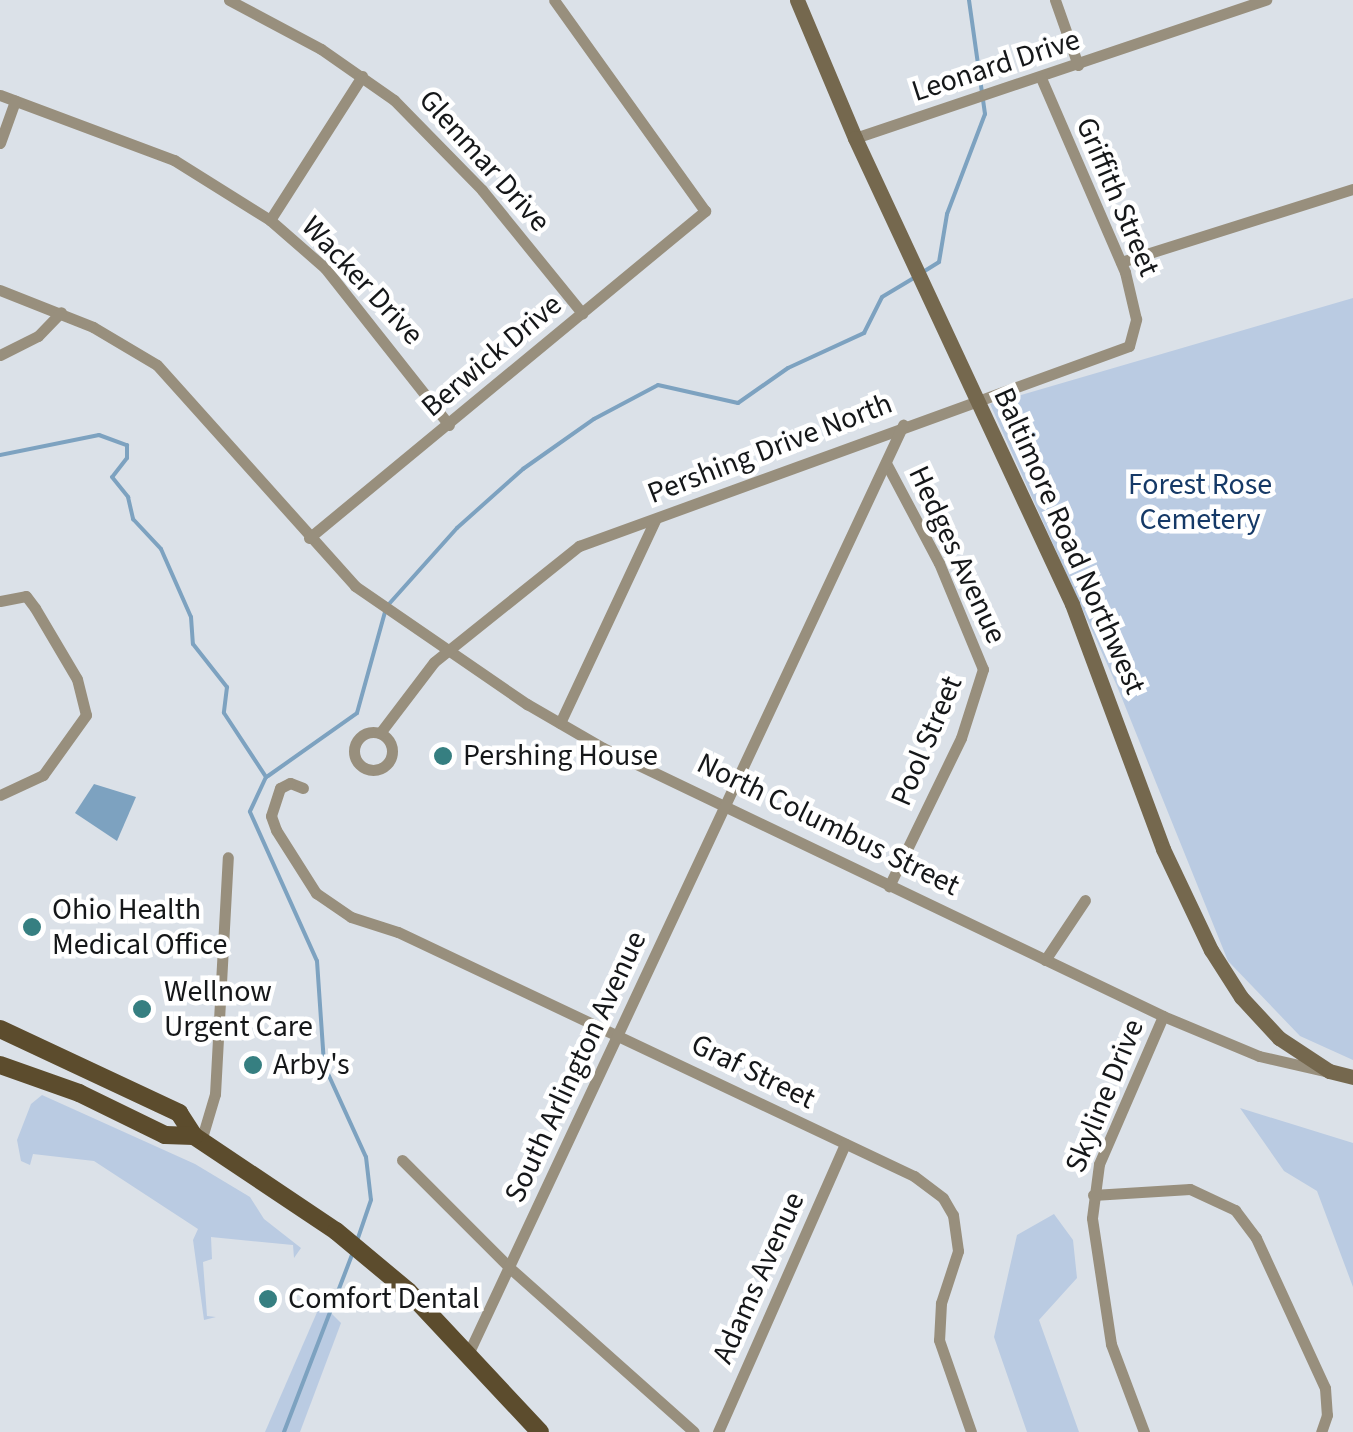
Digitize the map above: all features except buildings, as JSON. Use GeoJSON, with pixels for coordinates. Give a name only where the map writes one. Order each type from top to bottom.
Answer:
{"type":"FeatureCollection","features":[{"type":"Feature","properties":{"kind":"main road","name":"Baltimore Road Northwest"},"geometry":{"type":"LineString","coordinates":[[797,0],[854,138],[1072,604],[1163,849],[1211,950],[1253,1012],[1330,1072]]}},
{"type":"Feature","properties":{"kind":"main road"},"geometry":{"type":"LineString","coordinates":[[0,1030],[179,1113],[198,1139],[336,1230],[384,1270],[469,1352],[540,1432]]}},
{"type":"Feature","properties":{"kind":"main road"},"geometry":{"type":"LineString","coordinates":[[0,1065],[79,1093],[164,1135],[198,1139]]}},
{"type":"Feature","properties":{"kind":"main road","name":"North Columbus Street"},"geometry":{"type":"LineString","coordinates":[[1330,1072],[1353,1077]]}},
{"type":"Feature","properties":{"kind":"street","name":"Glenmar Drive"},"geometry":{"type":"LineString","coordinates":[[229,0],[362,76],[446,150],[582,313]]}},
{"type":"Feature","properties":{"kind":"street","name":"Berwick Drive"},"geometry":{"type":"LineString","coordinates":[[309,538],[706,211],[554,0]]}},
{"type":"Feature","properties":{"kind":"street"},"geometry":{"type":"LineString","coordinates":[[1055,0],[1078,65]]}},
{"type":"Feature","properties":{"kind":"street","name":"Leonard Drive"},"geometry":{"type":"LineString","coordinates":[[854,138],[1041,78],[1238,4],[1266,0]]}},
{"type":"Feature","properties":{"kind":"street"},"geometry":{"type":"LineString","coordinates":[[270,220],[362,76]]}},
{"type":"Feature","properties":{"kind":"street","name":"Griffith Street"},"geometry":{"type":"LineString","coordinates":[[1041,78],[1121,262],[1134,303],[1136,337]]}},
{"type":"Feature","properties":{"kind":"street","name":"Wacker Drive"},"geometry":{"type":"LineString","coordinates":[[0,96],[174,160],[270,220],[337,282],[449,425]]}},
{"type":"Feature","properties":{"kind":"street"},"geometry":{"type":"LineString","coordinates":[[0,144],[15,101]]}},
{"type":"Feature","properties":{"kind":"street"},"geometry":{"type":"LineString","coordinates":[[1121,262],[1353,188]]}},
{"type":"Feature","properties":{"kind":"street","name":"North Columbus Street"},"geometry":{"type":"LineString","coordinates":[[0,290],[61,312],[126,344],[171,377],[309,538],[384,610],[560,723],[889,886],[1164,1016],[1259,1056],[1330,1072]]}},
{"type":"Feature","properties":{"kind":"street"},"geometry":{"type":"LineString","coordinates":[[0,356],[38,336],[61,312]]}},
{"type":"Feature","properties":{"kind":"street","name":"Pershing Drive North"},"geometry":{"type":"LineString","coordinates":[[380,733],[446,651],[578,546],[976,399],[1114,353],[1136,337]]}},
{"type":"Feature","properties":{"kind":"street","name":"South Arlington Avenue"},"geometry":{"type":"LineString","coordinates":[[469,1352],[904,425]]}},
{"type":"Feature","properties":{"kind":"street","name":"Hedges Avenue"},"geometry":{"type":"LineString","coordinates":[[886,463],[940,562],[983,669]]}},
{"type":"Feature","properties":{"kind":"street"},"geometry":{"type":"LineString","coordinates":[[560,723],[655,520]]}},
{"type":"Feature","properties":{"kind":"street"},"geometry":{"type":"LineString","coordinates":[[0,601],[26,596],[77,679],[86,714],[43,775],[0,795]]}},
{"type":"Feature","properties":{"kind":"street","name":"Pool Street"},"geometry":{"type":"LineString","coordinates":[[889,886],[961,738],[983,669]]}},
{"type":"Feature","properties":{"kind":"street","name":"Graf Street"},"geometry":{"type":"LineString","coordinates":[[303,788],[285,783],[271,816],[316,893],[351,918],[398,932],[914,1176],[953,1214],[958,1251],[941,1304],[939,1340],[971,1432]]}},
{"type":"Feature","properties":{"kind":"street"},"geometry":{"type":"LineString","coordinates":[[198,1139],[215,1094],[228,857]]}},
{"type":"Feature","properties":{"kind":"street"},"geometry":{"type":"LineString","coordinates":[[1045,960],[1085,900]]}},
{"type":"Feature","properties":{"kind":"street","name":"Skyline Drive"},"geometry":{"type":"LineString","coordinates":[[1144,1432],[1103,1308],[1093,1195],[1105,1147],[1164,1016]]}},
{"type":"Feature","properties":{"kind":"street","name":"Adams Avenue"},"geometry":{"type":"LineString","coordinates":[[718,1432],[845,1144]]}},
{"type":"Feature","properties":{"kind":"street"},"geometry":{"type":"LineString","coordinates":[[402,1160],[510,1268],[694,1432]]}},
{"type":"Feature","properties":{"kind":"street","name":"Skyline Drive"},"geometry":{"type":"LineString","coordinates":[[1093,1195],[1190,1190],[1235,1210],[1256,1238],[1325,1388],[1328,1415],[1321,1432]]}},
{"type":"Feature","properties":{"kind":"green space","name":"Forest Rose Cemetery"},"geometry":{"type":"Polygon","coordinates":[[[1353,298],[1353,1060],[1300,1036],[1228,961],[1117,686],[990,404],[1353,298]]]}},
{"type":"Feature","properties":{"kind":"green space"},"geometry":{"type":"Polygon","coordinates":[[[42,1095],[195,1164],[250,1197],[264,1219],[301,1248],[294,1258],[293,1245],[211,1237],[212,1259],[203,1262],[207,1316],[216,1317],[204,1320],[193,1240],[198,1229],[94,1161],[33,1154],[30,1165],[21,1161],[17,1140],[31,1104],[42,1095]]]}},
{"type":"Feature","properties":{"kind":"green space"},"geometry":{"type":"Polygon","coordinates":[[[1240,1108],[1353,1143],[1353,1287],[1317,1191],[1284,1171],[1240,1108]]]}},
{"type":"Feature","properties":{"kind":"green space"},"geometry":{"type":"Polygon","coordinates":[[[1054,1214],[1073,1240],[1077,1278],[1039,1320],[1079,1432],[1027,1432],[994,1337],[1017,1235],[1054,1214]]]}},
{"type":"Feature","properties":{"kind":"green space"},"geometry":{"type":"Polygon","coordinates":[[[321,1303],[341,1323],[300,1432],[265,1432],[321,1303]]]}},
{"type":"Feature","properties":{"kind":"shaded area"},"geometry":{"type":"Polygon","coordinates":[[[94,784],[136,797],[117,841],[75,813],[94,784]]]}},
{"type":"Feature","properties":{"kind":"waterway"},"geometry":{"type":"LineString","coordinates":[[923,272],[939,262],[947,214],[985,114],[969,0]]}},
{"type":"Feature","properties":{"kind":"waterway"},"geometry":{"type":"LineString","coordinates":[[389,604],[457,528],[523,469],[594,419],[658,385],[738,403],[788,368],[864,333],[882,297],[915,277]]}},
{"type":"Feature","properties":{"kind":"waterway"},"geometry":{"type":"LineString","coordinates":[[0,455],[99,435],[127,445],[127,458],[112,477],[128,497],[133,519],[161,549],[191,617],[193,644],[227,687],[224,713],[266,777],[250,812],[317,961],[324,1065],[366,1157],[371,1200],[358,1238]]}},
{"type":"Feature","properties":{"kind":"waterway"},"geometry":{"type":"LineString","coordinates":[[268,776],[357,713],[385,612]]}},
{"type":"Feature","properties":{"kind":"waterway"},"geometry":{"type":"LineString","coordinates":[[284,1432],[353,1252]]}},
{"type":"Feature","properties":{"kind":"place","name":"Pershing House"},"geometry":{"type":"Point","coordinates":[443,756]}},
{"type":"Feature","properties":{"kind":"place","name":"Ohio Health Medical Office"},"geometry":{"type":"Point","coordinates":[32,927]}},
{"type":"Feature","properties":{"kind":"place","name":"Wellnow Urgent Care"},"geometry":{"type":"Point","coordinates":[142,1009]}},
{"type":"Feature","properties":{"kind":"place","name":"Arby's"},"geometry":{"type":"Point","coordinates":[253,1065]}},
{"type":"Feature","properties":{"kind":"place","name":"Comfort Dental"},"geometry":{"type":"Point","coordinates":[268,1299]}}]}
